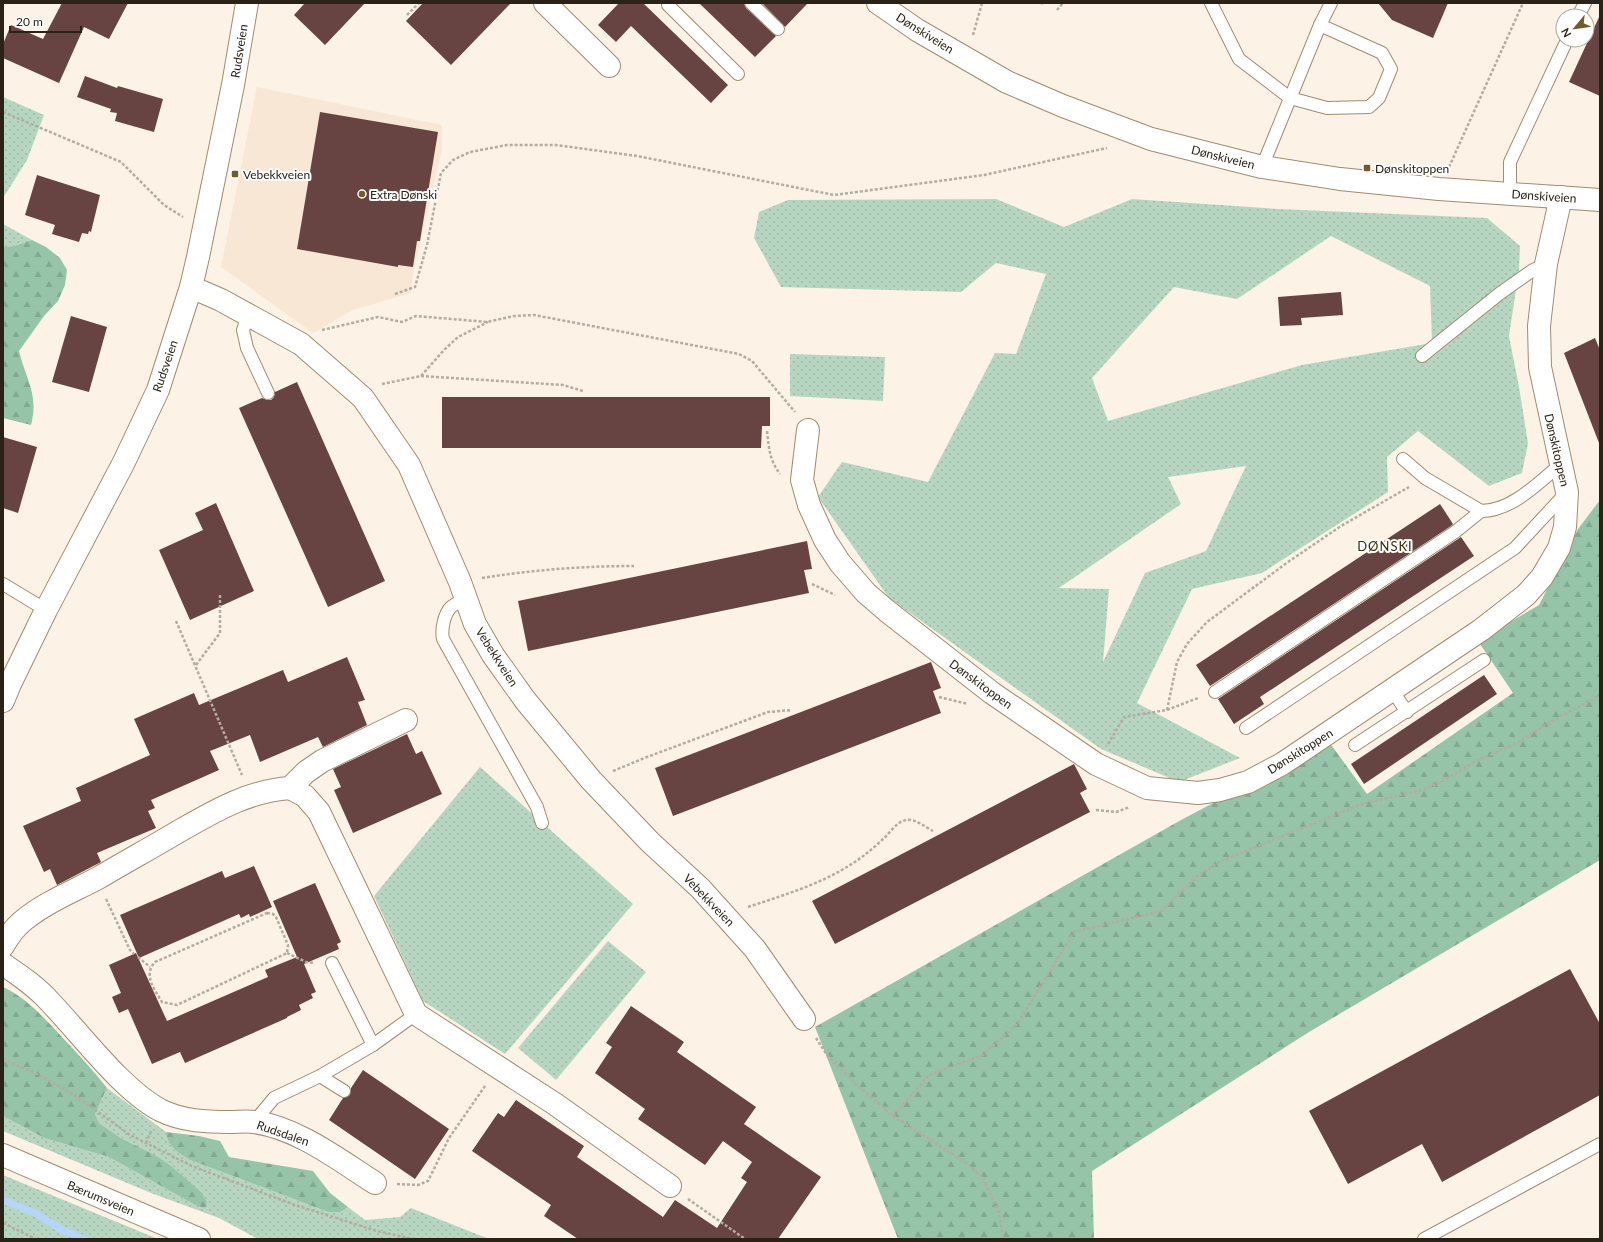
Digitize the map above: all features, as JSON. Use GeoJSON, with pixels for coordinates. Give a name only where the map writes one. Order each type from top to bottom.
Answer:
{"type":"FeatureCollection","features":[{"type":"Feature","properties":{"kind":"street","name":"Rudsveien"},"geometry":{"type":"LineString","coordinates":[[3,701],[46,610],[124,462],[158,390],[190,287],[203,231],[234,85],[247,3]]}},
{"type":"Feature","properties":{"kind":"street"},"geometry":{"type":"LineString","coordinates":[[545,3],[609,66]]}},
{"type":"Feature","properties":{"kind":"street","name":"Dønskiveien"},"geometry":{"type":"LineString","coordinates":[[878,3],[917,30],[1007,82],[1063,106],[1151,139],[1262,167],[1340,179],[1439,190],[1510,193],[1600,200]]}},
{"type":"Feature","properties":{"kind":"street","name":"Dønskitoppen"},"geometry":{"type":"LineString","coordinates":[[808,430],[802,480],[809,505],[825,540],[840,563],[866,593],[893,616],[992,693],[1096,764],[1147,788],[1198,793],[1220,790],[1248,782],[1282,764],[1481,630],[1526,595],[1542,577],[1559,548],[1565,527],[1567,492],[1540,367],[1539,326],[1546,264],[1561,197]]}},
{"type":"Feature","properties":{"kind":"street","name":"Vebekkveien"},"geometry":{"type":"LineString","coordinates":[[190,287],[221,300],[301,344],[363,398],[410,465],[476,624],[493,655],[525,700],[591,780],[650,842],[700,888],[755,949],[804,1019]]}},
{"type":"Feature","properties":{"kind":"street"},"geometry":{"type":"LineString","coordinates":[[290,788],[306,772],[322,761],[406,720]]}},
{"type":"Feature","properties":{"kind":"street"},"geometry":{"type":"LineString","coordinates":[[3,946],[23,921],[54,900],[216,810],[250,795],[271,789],[290,788],[305,796],[319,812],[416,1014],[555,1104],[670,1186]]}},
{"type":"Feature","properties":{"kind":"street","name":"Rudsdalen"},"geometry":{"type":"LineString","coordinates":[[3,964],[49,1000],[117,1075],[137,1094],[160,1110],[186,1120],[254,1122],[276,1128],[308,1140],[375,1183]]}},
{"type":"Feature","properties":{"kind":"street","name":"Bærumsveien"},"geometry":{"type":"LineString","coordinates":[[3,1155],[199,1239]]}},
{"type":"Feature","properties":{"kind":"lane"},"geometry":{"type":"LineString","coordinates":[[751,3],[778,29]]}},
{"type":"Feature","properties":{"kind":"lane"},"geometry":{"type":"LineString","coordinates":[[1211,3],[1239,60],[1290,98],[1327,108],[1369,107],[1379,98],[1391,70],[1382,53],[1320,25]]}},
{"type":"Feature","properties":{"kind":"lane"},"geometry":{"type":"LineString","coordinates":[[1262,167],[1320,25],[1331,3]]}},
{"type":"Feature","properties":{"kind":"lane"},"geometry":{"type":"LineString","coordinates":[[668,5],[738,74]]}},
{"type":"Feature","properties":{"kind":"lane"},"geometry":{"type":"LineString","coordinates":[[1510,193],[1510,162],[1563,48]]}},
{"type":"Feature","properties":{"kind":"lane"},"geometry":{"type":"LineString","coordinates":[[1422,356],[1499,294],[1533,270],[1546,264]]}},
{"type":"Feature","properties":{"kind":"lane"},"geometry":{"type":"LineString","coordinates":[[248,315],[243,330],[247,348],[268,393]]}},
{"type":"Feature","properties":{"kind":"lane"},"geometry":{"type":"LineString","coordinates":[[1403,458],[1425,478],[1481,511],[1491,511],[1512,503],[1528,492],[1561,464]]}},
{"type":"Feature","properties":{"kind":"lane"},"geometry":{"type":"LineString","coordinates":[[1246,728],[1515,548],[1567,492]]}},
{"type":"Feature","properties":{"kind":"lane"},"geometry":{"type":"LineString","coordinates":[[1215,692],[1455,532],[1481,511]]}},
{"type":"Feature","properties":{"kind":"lane"},"geometry":{"type":"LineString","coordinates":[[3,584],[46,610]]}},
{"type":"Feature","properties":{"kind":"lane"},"geometry":{"type":"LineString","coordinates":[[463,590],[449,610],[444,624],[442,634],[443,639],[537,807],[542,823]]}},
{"type":"Feature","properties":{"kind":"lane"},"geometry":{"type":"LineString","coordinates":[[1355,745],[1484,660]]}},
{"type":"Feature","properties":{"kind":"lane"},"geometry":{"type":"LineString","coordinates":[[1392,690],[1407,712]]}},
{"type":"Feature","properties":{"kind":"lane"},"geometry":{"type":"LineString","coordinates":[[332,963],[373,1045]]}},
{"type":"Feature","properties":{"kind":"lane"},"geometry":{"type":"LineString","coordinates":[[254,1122],[274,1098],[320,1076],[373,1045],[416,1014]]}},
{"type":"Feature","properties":{"kind":"lane"},"geometry":{"type":"LineString","coordinates":[[320,1076],[344,1091]]}},
{"type":"Feature","properties":{"kind":"lane"},"geometry":{"type":"LineString","coordinates":[[1424,1239],[1600,1144]]}},
{"type":"Feature","properties":{"kind":"path"},"geometry":{"type":"LineString","coordinates":[[407,15],[419,3]]}},
{"type":"Feature","properties":{"kind":"path"},"geometry":{"type":"LineString","coordinates":[[966,59],[982,3]]}},
{"type":"Feature","properties":{"kind":"path"},"geometry":{"type":"LineString","coordinates":[[1057,10],[1063,3]]}},
{"type":"Feature","properties":{"kind":"path"},"geometry":{"type":"LineString","coordinates":[[1439,190],[1523,3]]}},
{"type":"Feature","properties":{"kind":"path"},"geometry":{"type":"LineString","coordinates":[[3,112],[121,162],[164,205],[203,231]]}},
{"type":"Feature","properties":{"kind":"path"},"geometry":{"type":"LineString","coordinates":[[396,294],[415,288],[425,252],[441,173],[453,160],[470,152],[508,145],[556,145],[644,158],[834,195],[984,175],[1113,147]]}},
{"type":"Feature","properties":{"kind":"path"},"geometry":{"type":"LineString","coordinates":[[301,344],[322,330],[378,317],[402,322],[416,316],[490,321],[514,316],[534,315],[739,354],[752,361],[808,430]]}},
{"type":"Feature","properties":{"kind":"path"},"geometry":{"type":"LineString","coordinates":[[422,376],[444,350],[458,338],[490,321]]}},
{"type":"Feature","properties":{"kind":"path"},"geometry":{"type":"LineString","coordinates":[[354,390],[422,376],[563,385],[583,391]]}},
{"type":"Feature","properties":{"kind":"path"},"geometry":{"type":"LineString","coordinates":[[767,431],[769,453],[774,466],[785,481],[802,480]]}},
{"type":"Feature","properties":{"kind":"path"},"geometry":{"type":"LineString","coordinates":[[1167,710],[1177,662],[1187,644],[1207,622],[1288,562],[1341,526],[1425,478]]}},
{"type":"Feature","properties":{"kind":"path"},"geometry":{"type":"LineString","coordinates":[[463,590],[511,573],[590,566],[634,566]]}},
{"type":"Feature","properties":{"kind":"path"},"geometry":{"type":"LineString","coordinates":[[196,666],[220,633],[220,595]]}},
{"type":"Feature","properties":{"kind":"path"},"geometry":{"type":"LineString","coordinates":[[176,621],[250,795]]}},
{"type":"Feature","properties":{"kind":"path"},"geometry":{"type":"LineString","coordinates":[[1096,764],[1124,716],[1167,710],[1215,692]]}},
{"type":"Feature","properties":{"kind":"path"},"geometry":{"type":"LineString","coordinates":[[893,1116],[929,1075],[983,1055],[1018,1023],[1074,932],[1162,911],[1196,877],[1221,861],[1362,804],[1425,789],[1441,782],[1476,761],[1519,742],[1550,722],[1600,695]]}},
{"type":"Feature","properties":{"kind":"path"},"geometry":{"type":"LineString","coordinates":[[591,780],[647,757],[768,712],[792,710]]}},
{"type":"Feature","properties":{"kind":"path"},"geometry":{"type":"LineString","coordinates":[[724,915],[818,883],[839,872],[859,860],[883,840],[894,826],[905,820],[913,820],[933,832]]}},
{"type":"Feature","properties":{"kind":"path"},"geometry":{"type":"LineString","coordinates":[[96,878],[130,950],[134,954]]}},
{"type":"Feature","properties":{"kind":"path"},"geometry":{"type":"LineString","coordinates":[[267,913],[273,914],[276,917],[288,945],[287,953],[177,1005],[162,1002],[155,991],[149,975],[150,968],[155,962],[267,913]]}},
{"type":"Feature","properties":{"kind":"path"},"geometry":{"type":"LineString","coordinates":[[287,953],[306,962],[332,963]]}},
{"type":"Feature","properties":{"kind":"path"},"geometry":{"type":"LineString","coordinates":[[138,957],[150,968]]}},
{"type":"Feature","properties":{"kind":"path"},"geometry":{"type":"LineString","coordinates":[[804,1019],[827,1055],[856,1084],[893,1116],[965,1162],[982,1178],[999,1213],[1003,1239]]}},
{"type":"Feature","properties":{"kind":"path"},"geometry":{"type":"LineString","coordinates":[[3,1060],[39,1075],[76,1096],[130,1135],[192,1166],[270,1196],[328,1216],[377,1231],[413,1239]]}},
{"type":"Feature","properties":{"kind":"path"},"geometry":{"type":"LineString","coordinates":[[375,1183],[418,1186],[428,1181],[448,1138],[498,1067]]}},
{"type":"Feature","properties":{"kind":"path"},"geometry":{"type":"LineString","coordinates":[[670,1186],[745,1239]]}},
{"type":"Feature","properties":{"kind":"path"},"geometry":{"type":"LineString","coordinates":[[3,1223],[36,1239]]}},
{"type":"Feature","properties":{"kind":"shaded area"},"geometry":{"type":"Polygon","coordinates":[[[257,87],[442,125],[442,149],[414,269],[411,293],[353,310],[313,333],[221,267],[257,87]]]}},
{"type":"Feature","properties":{"kind":"green space"},"geometry":{"type":"Polygon","coordinates":[[[3,97],[44,115],[27,160],[3,198],[3,97]]]}},
{"type":"Feature","properties":{"kind":"green space"},"geometry":{"type":"Polygon","coordinates":[[[996,199],[1064,227],[1132,199],[1278,209],[1487,218],[1520,246],[1519,269],[1509,336],[1528,443],[1522,473],[1489,486],[1418,431],[1387,457],[1388,492],[1262,573],[1192,589],[1137,703],[1240,758],[1179,782],[1101,749],[889,598],[818,497],[842,462],[928,482],[995,353],[1016,354],[1046,274],[996,263],[961,292],[781,287],[754,238],[759,212],[788,200],[996,199]],[[1331,236],[1237,299],[1174,287],[1092,378],[1108,421],[1302,365],[1432,343],[1430,286],[1331,236]],[[1246,466],[1168,477],[1181,504],[1059,588],[1109,589],[1103,662],[1145,573],[1206,551],[1246,466]]]}},
{"type":"Feature","properties":{"kind":"green space"},"geometry":{"type":"Polygon","coordinates":[[[3,224],[32,240],[14,246],[3,247],[3,224]]]}},
{"type":"Feature","properties":{"kind":"green space"},"geometry":{"type":"Polygon","coordinates":[[[32,240],[46,247],[60,258],[67,270],[65,285],[58,301],[44,316],[19,351],[33,396],[33,414],[31,425],[3,418],[3,247],[14,246],[32,240]]]}},
{"type":"Feature","properties":{"kind":"green space"},"geometry":{"type":"Polygon","coordinates":[[[790,354],[885,357],[883,401],[790,396],[790,354]]]}},
{"type":"Feature","properties":{"kind":"green space"},"geometry":{"type":"Polygon","coordinates":[[[1600,500],[1600,860],[1309,1032],[1092,1171],[1094,1239],[898,1239],[815,1027],[1181,820],[1329,742],[1367,794],[1513,693],[1478,641],[1539,605],[1578,529],[1600,500]]]}},
{"type":"Feature","properties":{"kind":"green space"},"geometry":{"type":"Polygon","coordinates":[[[480,767],[633,904],[505,1054],[423,1001],[374,896],[480,767]]]}},
{"type":"Feature","properties":{"kind":"green space"},"geometry":{"type":"Polygon","coordinates":[[[608,941],[646,972],[556,1080],[518,1048],[608,941]]]}},
{"type":"Feature","properties":{"kind":"green space"},"geometry":{"type":"Polygon","coordinates":[[[3,987],[20,996],[42,1016],[107,1088],[95,1114],[99,1123],[121,1138],[155,1155],[171,1166],[201,1192],[207,1202],[205,1208],[195,1205],[109,1157],[44,1138],[3,1116],[3,987]]]}},
{"type":"Feature","properties":{"kind":"green space"},"geometry":{"type":"Polygon","coordinates":[[[107,1088],[166,1132],[171,1146],[190,1160],[328,1212],[346,1210],[348,1207],[365,1220],[400,1217],[411,1208],[489,1239],[258,1239],[219,1218],[151,1193],[3,1131],[3,1116],[44,1138],[109,1157],[195,1205],[201,1192],[155,1155],[121,1138],[99,1123],[95,1114],[107,1088]]]}},
{"type":"Feature","properties":{"kind":"green space"},"geometry":{"type":"Polygon","coordinates":[[[166,1132],[199,1136],[220,1141],[229,1157],[313,1171],[330,1193],[348,1207],[341,1211],[328,1212],[190,1160],[171,1146],[166,1132]]]}},
{"type":"Feature","properties":{"kind":"green space"},"geometry":{"type":"Polygon","coordinates":[[[3,1175],[158,1239],[3,1239],[3,1175]]]}},
{"type":"Feature","properties":{"kind":"building"},"geometry":{"type":"Polygon","coordinates":[[[62,3],[128,3],[109,39],[84,27],[59,83],[3,58],[3,44],[11,25],[43,39],[62,3]]]}},
{"type":"Feature","properties":{"kind":"building"},"geometry":{"type":"Polygon","coordinates":[[[305,3],[365,3],[325,45],[294,15],[305,3]]]}},
{"type":"Feature","properties":{"kind":"building"},"geometry":{"type":"Polygon","coordinates":[[[423,3],[511,3],[451,65],[406,21],[423,3]]]}},
{"type":"Feature","properties":{"kind":"building"},"geometry":{"type":"Polygon","coordinates":[[[619,3],[643,3],[728,85],[711,103],[631,26],[616,42],[598,25],[619,3]]]}},
{"type":"Feature","properties":{"kind":"building"},"geometry":{"type":"Polygon","coordinates":[[[699,3],[744,3],[746,8],[776,36],[755,57],[699,3]]]}},
{"type":"Feature","properties":{"kind":"building"},"geometry":{"type":"Polygon","coordinates":[[[762,3],[808,3],[785,27],[762,3]]]}},
{"type":"Feature","properties":{"kind":"building"},"geometry":{"type":"Polygon","coordinates":[[[1378,3],[1448,3],[1433,38],[1392,20],[1378,3]]]}},
{"type":"Feature","properties":{"kind":"building"},"geometry":{"type":"Polygon","coordinates":[[[1600,15],[1600,96],[1569,82],[1585,48],[1595,48],[1595,26],[1600,15]]]}},
{"type":"Feature","properties":{"kind":"building"},"geometry":{"type":"Polygon","coordinates":[[[85,76],[117,88],[118,86],[163,99],[154,132],[115,121],[117,113],[110,112],[111,109],[77,97],[85,76]]]}},
{"type":"Feature","properties":{"kind":"building"},"geometry":{"type":"Polygon","coordinates":[[[320,112],[438,132],[420,241],[417,241],[413,267],[398,265],[398,267],[297,249],[320,112]]]}},
{"type":"Feature","properties":{"kind":"building"},"geometry":{"type":"Polygon","coordinates":[[[37,175],[100,195],[91,232],[89,231],[88,234],[82,233],[79,242],[52,234],[55,225],[25,215],[37,175]]]}},
{"type":"Feature","properties":{"kind":"building"},"geometry":{"type":"Polygon","coordinates":[[[1341,292],[1343,315],[1301,318],[1302,325],[1280,326],[1278,297],[1341,292]]]}},
{"type":"Feature","properties":{"kind":"building"},"geometry":{"type":"Polygon","coordinates":[[[71,316],[107,327],[89,392],[52,382],[71,316]]]}},
{"type":"Feature","properties":{"kind":"building"},"geometry":{"type":"Polygon","coordinates":[[[1595,338],[1600,350],[1600,443],[1564,353],[1595,338]]]}},
{"type":"Feature","properties":{"kind":"building"},"geometry":{"type":"Polygon","coordinates":[[[297,382],[385,581],[328,607],[239,408],[262,398],[271,400],[274,397],[275,392],[297,382]]]}},
{"type":"Feature","properties":{"kind":"building"},"geometry":{"type":"Polygon","coordinates":[[[442,397],[770,397],[770,426],[762,426],[761,448],[442,448],[442,397]]]}},
{"type":"Feature","properties":{"kind":"building"},"geometry":{"type":"Polygon","coordinates":[[[3,437],[37,447],[18,513],[3,508],[3,437]]]}},
{"type":"Feature","properties":{"kind":"building"},"geometry":{"type":"Polygon","coordinates":[[[216,503],[254,591],[190,620],[159,550],[203,530],[195,513],[216,503]]]}},
{"type":"Feature","properties":{"kind":"building"},"geometry":{"type":"Polygon","coordinates":[[[1440,504],[1453,524],[1451,526],[1210,686],[1196,665],[1440,504]]]}},
{"type":"Feature","properties":{"kind":"building"},"geometry":{"type":"Polygon","coordinates":[[[1461,537],[1474,556],[1260,697],[1264,704],[1234,724],[1218,699],[1461,537]]]}},
{"type":"Feature","properties":{"kind":"building"},"geometry":{"type":"Polygon","coordinates":[[[807,541],[812,569],[804,570],[809,593],[528,651],[518,601],[807,541]]]}},
{"type":"Feature","properties":{"kind":"building"},"geometry":{"type":"Polygon","coordinates":[[[347,657],[365,700],[358,702],[367,725],[323,747],[318,737],[260,762],[250,735],[210,751],[219,770],[151,800],[155,808],[148,811],[156,828],[97,853],[101,862],[57,885],[50,869],[44,872],[23,826],[81,801],[76,788],[150,755],[134,719],[194,693],[199,705],[283,670],[288,682],[347,657]]]}},
{"type":"Feature","properties":{"kind":"building"},"geometry":{"type":"Polygon","coordinates":[[[931,662],[941,688],[933,691],[941,713],[673,816],[655,768],[931,662]]]}},
{"type":"Feature","properties":{"kind":"building"},"geometry":{"type":"Polygon","coordinates":[[[1484,675],[1497,694],[1364,784],[1351,764],[1484,675]]]}},
{"type":"Feature","properties":{"kind":"building"},"geometry":{"type":"Polygon","coordinates":[[[407,734],[416,754],[422,751],[442,794],[353,833],[334,790],[341,787],[333,769],[407,734]]]}},
{"type":"Feature","properties":{"kind":"building"},"geometry":{"type":"Polygon","coordinates":[[[1074,764],[1087,789],[1080,793],[1090,812],[835,944],[812,901],[1074,764]]]}},
{"type":"Feature","properties":{"kind":"building"},"geometry":{"type":"Polygon","coordinates":[[[254,866],[272,907],[250,917],[249,914],[241,918],[239,914],[139,958],[120,915],[222,871],[225,878],[254,866]]]}},
{"type":"Feature","properties":{"kind":"building"},"geometry":{"type":"Polygon","coordinates":[[[315,883],[341,942],[337,944],[339,949],[304,964],[316,992],[311,994],[313,998],[299,1005],[301,1010],[287,1018],[185,1063],[180,1052],[152,1064],[128,1009],[119,1013],[112,997],[121,993],[109,965],[136,953],[167,1021],[268,977],[265,970],[297,957],[273,901],[315,883]]]}},
{"type":"Feature","properties":{"kind":"building"},"geometry":{"type":"Polygon","coordinates":[[[1570,969],[1600,1024],[1600,1095],[1442,1182],[1422,1144],[1348,1184],[1309,1111],[1570,969]]]}},
{"type":"Feature","properties":{"kind":"building"},"geometry":{"type":"Polygon","coordinates":[[[631,1006],[684,1042],[677,1052],[756,1107],[744,1124],[821,1177],[778,1239],[578,1239],[544,1216],[551,1205],[472,1151],[498,1113],[504,1117],[516,1100],[584,1146],[577,1157],[663,1217],[675,1200],[717,1228],[747,1182],[741,1178],[752,1162],[723,1141],[705,1165],[638,1119],[645,1109],[595,1073],[612,1047],[606,1043],[631,1006]]]}},
{"type":"Feature","properties":{"kind":"building"},"geometry":{"type":"Polygon","coordinates":[[[363,1070],[449,1129],[415,1179],[329,1120],[343,1098],[350,1095],[351,1088],[363,1070]]]}},
{"type":"Feature","properties":{"kind":"waterway"},"geometry":{"type":"LineString","coordinates":[[3,1200],[37,1214],[60,1229],[84,1239]]}},
{"type":"Feature","properties":{"kind":"place","name":"Dønskitoppen"},"geometry":{"type":"Point","coordinates":[1367,168]}},
{"type":"Feature","properties":{"kind":"place","name":"Vebekkveien"},"geometry":{"type":"Point","coordinates":[235,174]}},
{"type":"Feature","properties":{"kind":"place","name":"Extra Dønski"},"geometry":{"type":"Point","coordinates":[362,194]}},
{"type":"Feature","properties":{"kind":"district","name":"DØNSKI"},"geometry":{"type":"Point","coordinates":[1385,546]}}]}
